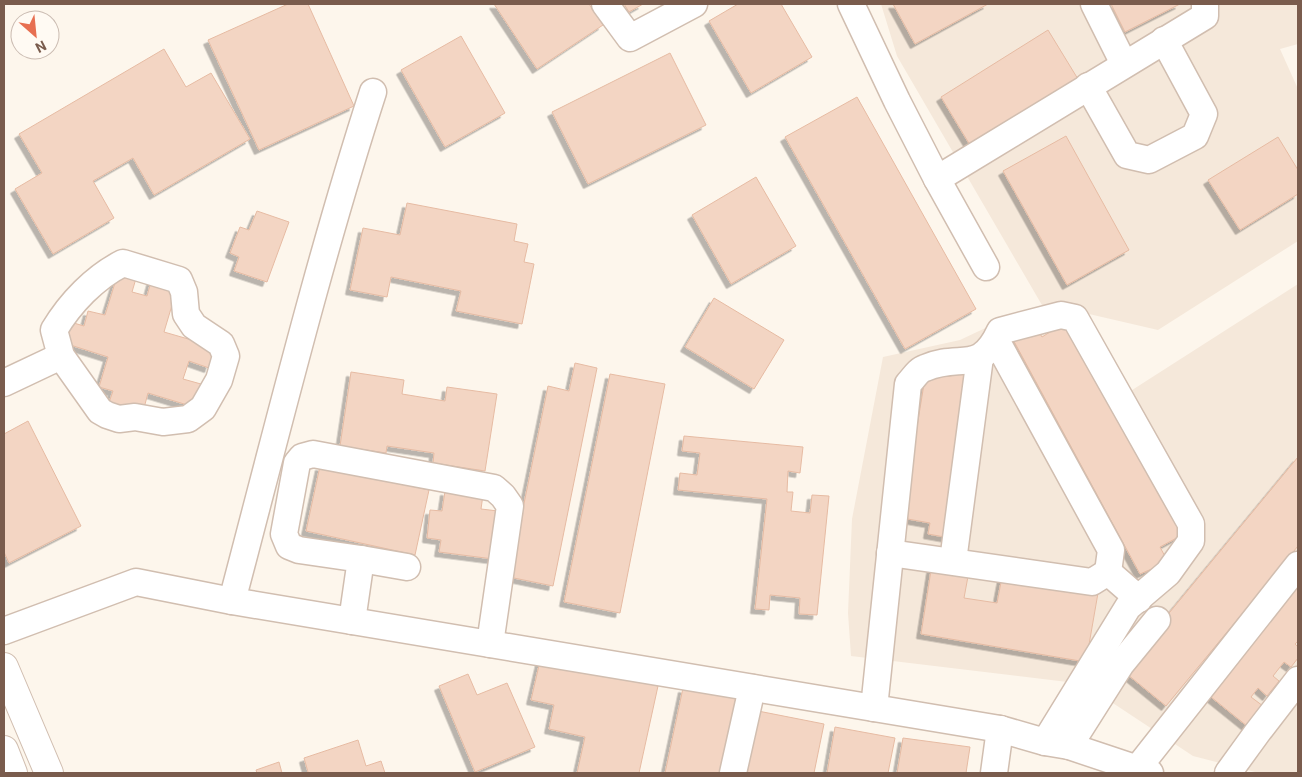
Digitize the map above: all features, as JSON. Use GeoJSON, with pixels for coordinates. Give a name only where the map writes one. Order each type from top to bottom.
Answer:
{"type":"FeatureCollection","features":[{"type":"Feature","properties":{"kind":"street"},"geometry":{"type":"LineString","coordinates":[[605,4],[630,38],[694,4]]}},
{"type":"Feature","properties":{"kind":"street"},"geometry":{"type":"LineString","coordinates":[[851,4],[937,179],[986,267]]}},
{"type":"Feature","properties":{"kind":"street"},"geometry":{"type":"LineString","coordinates":[[1094,4],[1124,64]]}},
{"type":"Feature","properties":{"kind":"street"},"geometry":{"type":"LineString","coordinates":[[937,179],[1205,16],[1205,4]]}},
{"type":"Feature","properties":{"kind":"street"},"geometry":{"type":"LineString","coordinates":[[1088,86],[1127,155],[1149,160],[1195,136],[1204,114],[1164,40]]}},
{"type":"Feature","properties":{"kind":"street"},"geometry":{"type":"LineString","coordinates":[[232,601],[308,315],[358,137],[373,92]]}},
{"type":"Feature","properties":{"kind":"street"},"geometry":{"type":"LineString","coordinates":[[123,263],[179,280],[184,292],[186,314],[194,326],[221,344],[226,356],[220,380],[203,408],[188,419],[163,422],[135,417],[119,419],[100,411],[61,356],[54,330],[62,315],[101,276],[123,263]]}},
{"type":"Feature","properties":{"kind":"street"},"geometry":{"type":"LineString","coordinates":[[874,708],[908,384],[923,368],[950,360],[973,360],[988,349],[1000,331],[1061,315],[1075,318],[1191,524],[1191,541],[1168,574],[1128,607],[1057,744]]}},
{"type":"Feature","properties":{"kind":"street"},"geometry":{"type":"LineString","coordinates":[[953,561],[988,349]]}},
{"type":"Feature","properties":{"kind":"street"},"geometry":{"type":"LineString","coordinates":[[988,349],[1111,550],[1108,572]]}},
{"type":"Feature","properties":{"kind":"street"},"geometry":{"type":"LineString","coordinates":[[4,383],[61,356]]}},
{"type":"Feature","properties":{"kind":"street"},"geometry":{"type":"LineString","coordinates":[[407,567],[299,550],[289,546],[284,534],[297,463],[302,457],[314,454],[494,488],[503,496],[510,506],[490,644]]}},
{"type":"Feature","properties":{"kind":"street"},"geometry":{"type":"LineString","coordinates":[[890,553],[1092,582],[1108,572]]}},
{"type":"Feature","properties":{"kind":"street"},"geometry":{"type":"LineString","coordinates":[[352,621],[361,559]]}},
{"type":"Feature","properties":{"kind":"street"},"geometry":{"type":"LineString","coordinates":[[4,631],[136,582],[232,601],[1000,729],[1057,744],[1143,771],[1298,564]]}},
{"type":"Feature","properties":{"kind":"street"},"geometry":{"type":"LineString","coordinates":[[1108,572],[1139,599]]}},
{"type":"Feature","properties":{"kind":"street"},"geometry":{"type":"LineString","coordinates":[[1057,744],[1157,620]]}},
{"type":"Feature","properties":{"kind":"street"},"geometry":{"type":"LineString","coordinates":[[4,667],[49,773]]}},
{"type":"Feature","properties":{"kind":"street"},"geometry":{"type":"LineString","coordinates":[[1228,773],[1298,680]]}},
{"type":"Feature","properties":{"kind":"street"},"geometry":{"type":"LineString","coordinates":[[733,773],[752,688]]}},
{"type":"Feature","properties":{"kind":"street"},"geometry":{"type":"LineString","coordinates":[[994,773],[1000,729]]}},
{"type":"Feature","properties":{"kind":"street"},"geometry":{"type":"LineString","coordinates":[[4,750],[13,773]]}},
{"type":"Feature","properties":{"kind":"shaded area"},"geometry":{"type":"Polygon","coordinates":[[[881,4],[1298,4],[1298,44],[1280,49],[1298,89],[1298,241],[1158,330],[1089,314],[1129,392],[1298,284],[1298,773],[1259,773],[1193,756],[1084,684],[851,656],[848,613],[852,519],[883,357],[960,340],[996,323],[1046,312],[897,56],[881,4]]]}},
{"type":"Feature","properties":{"kind":"building"},"geometry":{"type":"Polygon","coordinates":[[[288,4],[308,4],[354,106],[259,150],[208,40],[288,4]]]}},
{"type":"Feature","properties":{"kind":"building"},"geometry":{"type":"Polygon","coordinates":[[[494,4],[589,4],[603,25],[537,69],[494,4]]]}},
{"type":"Feature","properties":{"kind":"building"},"geometry":{"type":"Polygon","coordinates":[[[624,4],[643,4],[629,12],[624,4]]]}},
{"type":"Feature","properties":{"kind":"building"},"geometry":{"type":"Polygon","coordinates":[[[738,4],[781,4],[812,57],[751,93],[709,21],[738,4]]]}},
{"type":"Feature","properties":{"kind":"building"},"geometry":{"type":"Polygon","coordinates":[[[893,4],[988,4],[915,44],[893,4]]]}},
{"type":"Feature","properties":{"kind":"building"},"geometry":{"type":"Polygon","coordinates":[[[1111,4],[1180,4],[1125,32],[1111,4]]]}},
{"type":"Feature","properties":{"kind":"building"},"geometry":{"type":"Polygon","coordinates":[[[1048,30],[1081,84],[973,150],[941,97],[1048,30]]]}},
{"type":"Feature","properties":{"kind":"building"},"geometry":{"type":"Polygon","coordinates":[[[461,36],[505,113],[445,147],[401,70],[461,36]]]}},
{"type":"Feature","properties":{"kind":"building"},"geometry":{"type":"Polygon","coordinates":[[[164,49],[186,87],[211,73],[250,139],[154,195],[133,158],[93,181],[114,218],[53,254],[15,189],[42,173],[19,134],[164,49]]]}},
{"type":"Feature","properties":{"kind":"building"},"geometry":{"type":"Polygon","coordinates":[[[670,53],[706,125],[588,184],[552,112],[670,53]]]}},
{"type":"Feature","properties":{"kind":"building"},"geometry":{"type":"Polygon","coordinates":[[[857,97],[976,309],[905,349],[785,137],[857,97]]]}},
{"type":"Feature","properties":{"kind":"building"},"geometry":{"type":"Polygon","coordinates":[[[1066,136],[1129,250],[1067,285],[1003,171],[1066,136]]]}},
{"type":"Feature","properties":{"kind":"building"},"geometry":{"type":"Polygon","coordinates":[[[1278,137],[1298,170],[1298,194],[1240,230],[1208,180],[1278,137]]]}},
{"type":"Feature","properties":{"kind":"building"},"geometry":{"type":"Polygon","coordinates":[[[756,177],[796,246],[731,284],[692,215],[756,177]]]}},
{"type":"Feature","properties":{"kind":"building"},"geometry":{"type":"Polygon","coordinates":[[[407,203],[517,224],[514,241],[528,244],[524,262],[534,264],[522,324],[456,311],[461,291],[391,277],[387,297],[350,290],[363,228],[400,235],[407,203]]]}},
{"type":"Feature","properties":{"kind":"building"},"geometry":{"type":"Polygon","coordinates":[[[257,211],[289,222],[267,282],[234,271],[239,257],[230,253],[240,227],[249,230],[257,211]]]}},
{"type":"Feature","properties":{"kind":"building"},"geometry":{"type":"Polygon","coordinates":[[[119,270],[137,275],[132,292],[147,296],[152,278],[178,285],[164,332],[216,347],[209,368],[189,361],[183,379],[201,384],[194,407],[148,393],[144,408],[106,411],[113,391],[99,387],[108,357],[61,342],[67,321],[84,326],[88,311],[105,315],[119,270]]]}},
{"type":"Feature","properties":{"kind":"building"},"geometry":{"type":"Polygon","coordinates":[[[714,298],[784,340],[754,389],[685,347],[714,298]]]}},
{"type":"Feature","properties":{"kind":"building"},"geometry":{"type":"Polygon","coordinates":[[[1066,322],[1182,519],[1175,523],[1182,535],[1160,547],[1168,562],[1140,574],[1010,334],[1034,323],[1042,337],[1066,322]]]}},
{"type":"Feature","properties":{"kind":"building"},"geometry":{"type":"Polygon","coordinates":[[[575,363],[597,368],[553,586],[509,577],[548,386],[569,391],[575,363]]]}},
{"type":"Feature","properties":{"kind":"building"},"geometry":{"type":"Polygon","coordinates":[[[960,370],[977,373],[950,538],[928,534],[930,523],[902,518],[925,378],[951,376],[960,370]]]}},
{"type":"Feature","properties":{"kind":"building"},"geometry":{"type":"Polygon","coordinates":[[[351,372],[404,380],[402,394],[445,401],[447,387],[497,394],[485,471],[433,463],[434,453],[387,446],[386,453],[340,446],[351,372]]]}},
{"type":"Feature","properties":{"kind":"building"},"geometry":{"type":"Polygon","coordinates":[[[610,374],[665,384],[620,613],[564,602],[610,374]]]}},
{"type":"Feature","properties":{"kind":"building"},"geometry":{"type":"Polygon","coordinates":[[[28,421],[81,526],[9,563],[4,552],[4,434],[28,421]]]}},
{"type":"Feature","properties":{"kind":"building"},"geometry":{"type":"Polygon","coordinates":[[[684,436],[803,447],[800,473],[788,471],[787,492],[793,492],[791,511],[810,513],[812,495],[829,496],[817,615],[799,614],[800,598],[770,595],[769,610],[755,609],[767,499],[678,490],[680,473],[697,475],[700,453],[682,451],[684,436]]]}},
{"type":"Feature","properties":{"kind":"building"},"geometry":{"type":"Polygon","coordinates":[[[1298,457],[1298,546],[1166,706],[1122,670],[1298,457]]]}},
{"type":"Feature","properties":{"kind":"building"},"geometry":{"type":"Polygon","coordinates":[[[320,466],[429,490],[415,555],[306,531],[320,466]]]}},
{"type":"Feature","properties":{"kind":"building"},"geometry":{"type":"Polygon","coordinates":[[[445,491],[483,495],[481,509],[498,511],[493,559],[439,552],[441,540],[427,538],[430,510],[442,511],[445,491]]]}},
{"type":"Feature","properties":{"kind":"building"},"geometry":{"type":"Polygon","coordinates":[[[932,564],[969,571],[964,598],[997,603],[1002,577],[1098,593],[1086,662],[921,634],[932,564]]]}},
{"type":"Feature","properties":{"kind":"building"},"geometry":{"type":"Polygon","coordinates":[[[1298,579],[1298,641],[1295,644],[1298,647],[1298,658],[1291,667],[1284,662],[1273,676],[1279,681],[1267,696],[1258,688],[1251,697],[1263,706],[1247,726],[1206,693],[1298,579]]]}},
{"type":"Feature","properties":{"kind":"building"},"geometry":{"type":"Polygon","coordinates":[[[540,661],[658,686],[639,773],[577,773],[585,737],[549,729],[554,705],[531,700],[540,661]]]}},
{"type":"Feature","properties":{"kind":"building"},"geometry":{"type":"Polygon","coordinates":[[[468,674],[477,695],[507,683],[535,747],[475,772],[439,686],[468,674]]]}},
{"type":"Feature","properties":{"kind":"building"},"geometry":{"type":"Polygon","coordinates":[[[683,688],[740,699],[725,773],[665,773],[683,688]]]}},
{"type":"Feature","properties":{"kind":"building"},"geometry":{"type":"Polygon","coordinates":[[[758,711],[824,724],[814,773],[745,773],[758,711]]]}},
{"type":"Feature","properties":{"kind":"building"},"geometry":{"type":"Polygon","coordinates":[[[835,727],[895,738],[888,773],[827,773],[835,727]]]}},
{"type":"Feature","properties":{"kind":"building"},"geometry":{"type":"Polygon","coordinates":[[[903,738],[970,747],[966,773],[897,773],[903,738]]]}},
{"type":"Feature","properties":{"kind":"building"},"geometry":{"type":"Polygon","coordinates":[[[358,740],[366,766],[381,761],[385,773],[306,773],[308,772],[304,758],[358,740]]]}},
{"type":"Feature","properties":{"kind":"building"},"geometry":{"type":"Polygon","coordinates":[[[279,762],[282,773],[257,773],[256,770],[279,762]]]}}]}
